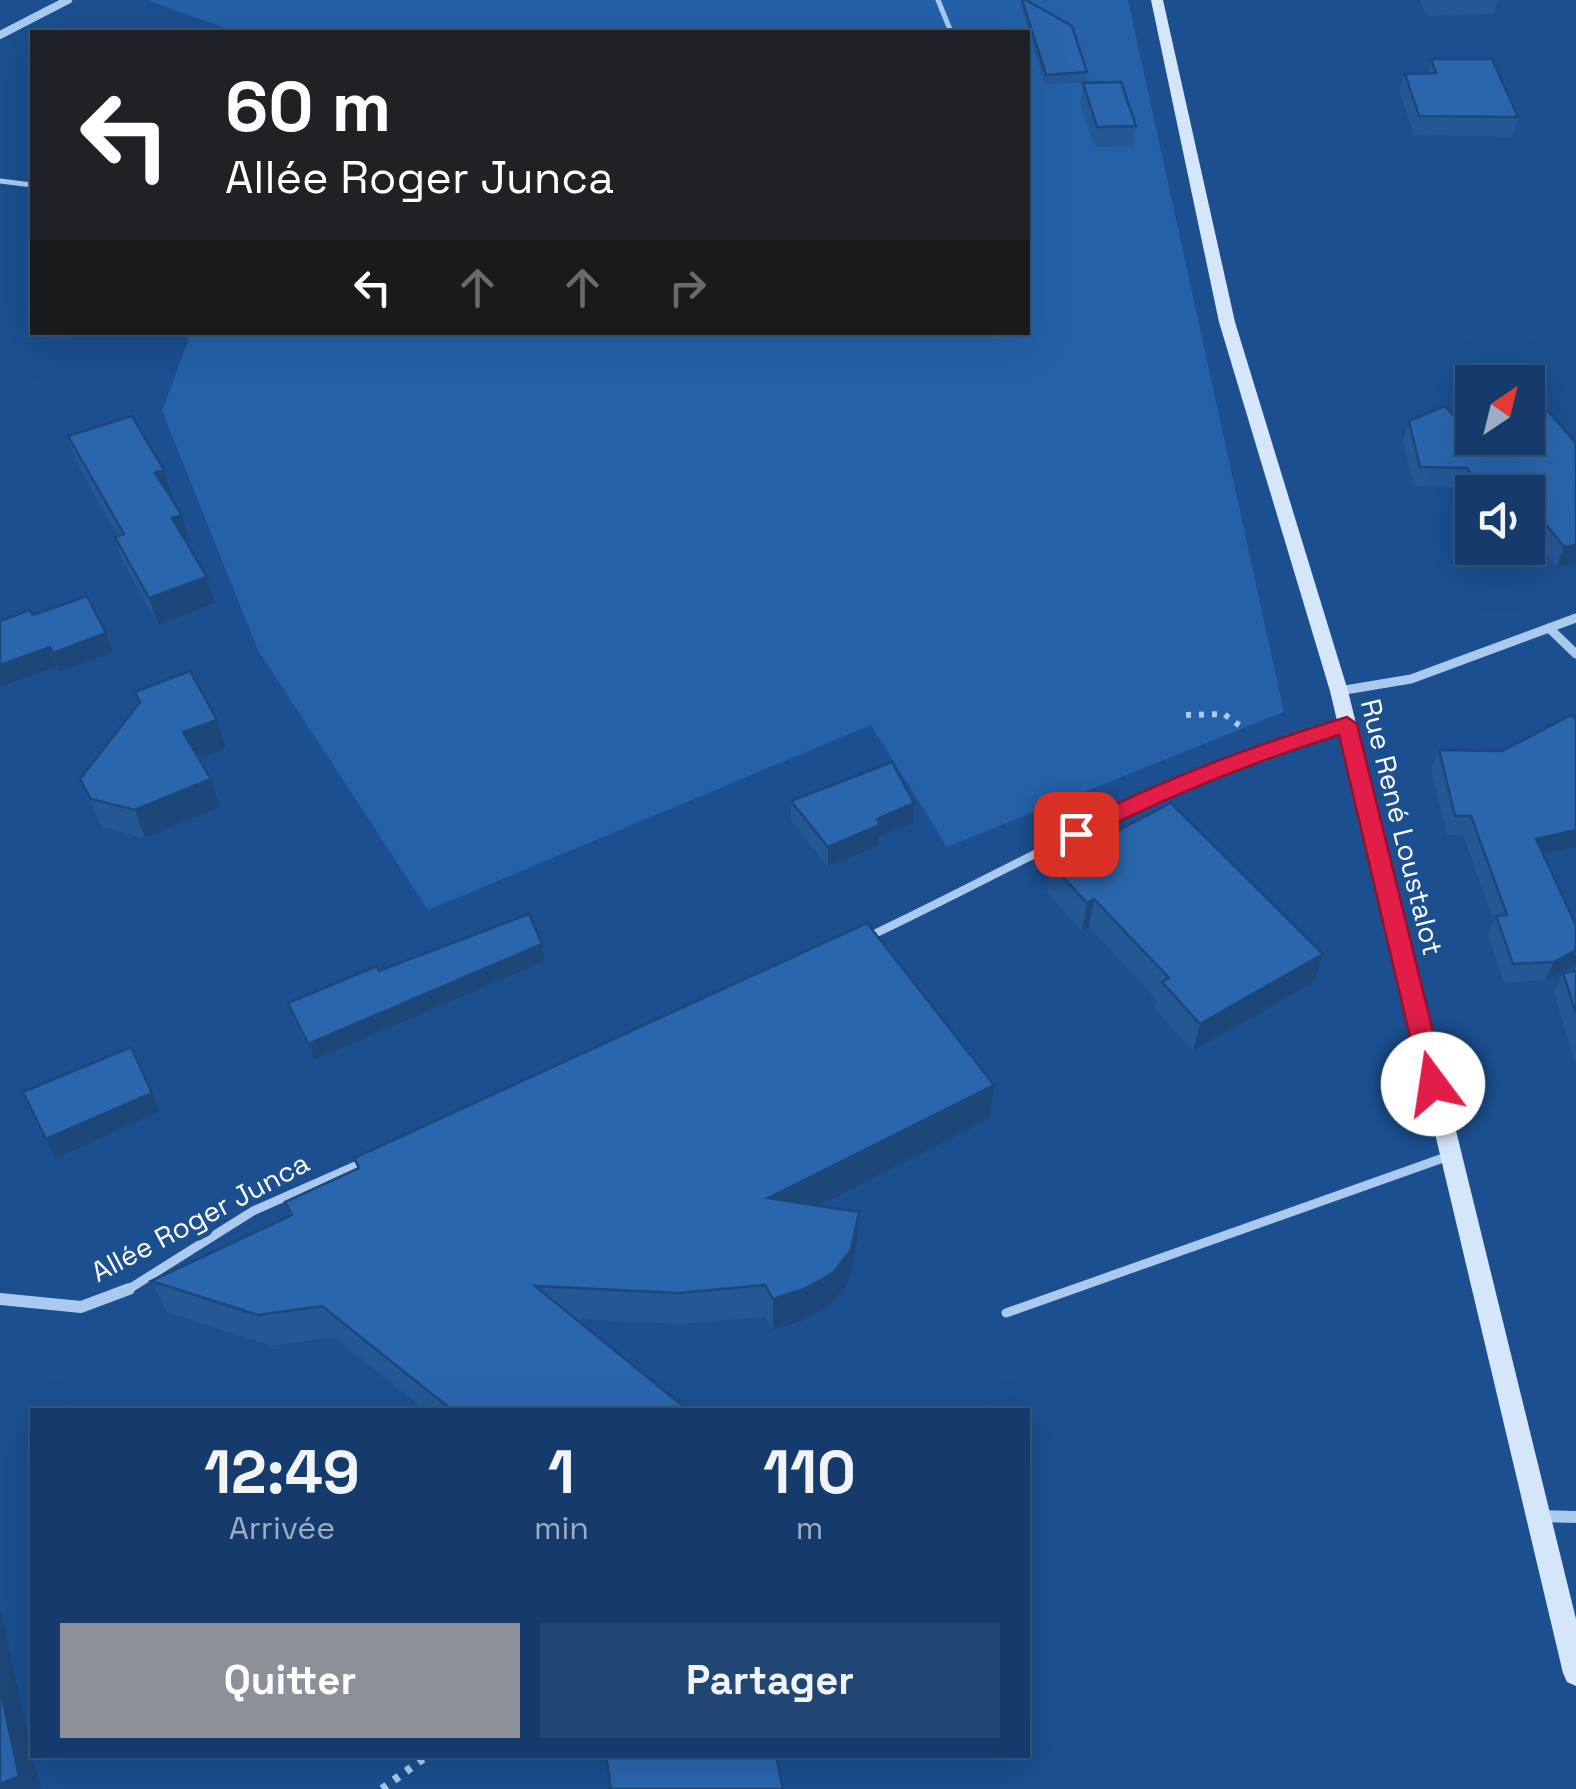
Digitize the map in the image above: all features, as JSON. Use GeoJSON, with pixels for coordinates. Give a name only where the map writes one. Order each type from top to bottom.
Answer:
{"type":"FeatureCollection","features":[{"type":"Feature","properties":{"kind":"street"},"geometry":{"type":"LineString","coordinates":[[0,35],[68,0]]}},
{"type":"Feature","properties":{"kind":"street","name":"Rue René Loustalot"},"geometry":{"type":"LineString","coordinates":[[1156,0],[1228,322],[1347,724],[1576,1672]]}},
{"type":"Feature","properties":{"kind":"street"},"geometry":{"type":"LineString","coordinates":[[1338,691],[1412,679],[1576,618]]}},
{"type":"Feature","properties":{"kind":"street"},"geometry":{"type":"LineString","coordinates":[[1549,628],[1576,654]]}},
{"type":"Feature","properties":{"kind":"street","name":"Allée Roger Junca"},"geometry":{"type":"LineString","coordinates":[[0,1299],[81,1306],[129,1289]]}},
{"type":"Feature","properties":{"kind":"street"},"geometry":{"type":"LineString","coordinates":[[1538,1516],[1576,1517]]}},
{"type":"Feature","properties":{"kind":"lane"},"geometry":{"type":"LineString","coordinates":[[938,0],[950,30]]}},
{"type":"Feature","properties":{"kind":"lane"},"geometry":{"type":"LineString","coordinates":[[0,181],[30,185]]}},
{"type":"Feature","properties":{"kind":"lane"},"geometry":{"type":"LineString","coordinates":[[859,941],[949,900],[1140,800],[1268,746],[1347,724]]}},
{"type":"Feature","properties":{"kind":"lane"},"geometry":{"type":"LineString","coordinates":[[1006,1313],[1450,1155]]}},
{"type":"Feature","properties":{"kind":"lane","name":"Allée Roger Junca"},"geometry":{"type":"LineString","coordinates":[[129,1289],[252,1211],[376,1156]]}},
{"type":"Feature","properties":{"kind":"path"},"geometry":{"type":"LineString","coordinates":[[1186,715],[1224,714],[1268,746]]}},
{"type":"Feature","properties":{"kind":"path"},"geometry":{"type":"LineString","coordinates":[[382,1789],[424,1758]]}},
{"type":"Feature","properties":{"kind":"shaded area"},"geometry":{"type":"Polygon","coordinates":[[[147,0],[1128,0],[1284,712],[947,847],[871,725],[428,910],[258,650],[162,411],[190,335],[1030,335],[1030,30],[230,30],[147,0]]]}},
{"type":"Feature","properties":{"kind":"building"},"geometry":{"type":"Polygon","coordinates":[[[1022,0],[1072,26],[1087,72],[1046,75],[1022,0]]]}},
{"type":"Feature","properties":{"kind":"building"},"geometry":{"type":"Polygon","coordinates":[[[1431,59],[1492,59],[1518,117],[1419,116],[1405,74],[1436,73],[1431,59]]]}},
{"type":"Feature","properties":{"kind":"building"},"geometry":{"type":"Polygon","coordinates":[[[1121,82],[1136,126],[1097,127],[1083,83],[1121,82]]]}},
{"type":"Feature","properties":{"kind":"building"},"geometry":{"type":"Polygon","coordinates":[[[1445,406],[1455,417],[1455,455],[1545,455],[1548,411],[1576,443],[1576,545],[1564,547],[1545,523],[1545,475],[1472,475],[1467,468],[1420,467],[1409,421],[1445,406]]]}},
{"type":"Feature","properties":{"kind":"building"},"geometry":{"type":"Polygon","coordinates":[[[132,416],[164,470],[155,473],[182,515],[172,518],[207,577],[149,598],[115,537],[124,534],[68,436],[132,416]]]}},
{"type":"Feature","properties":{"kind":"building"},"geometry":{"type":"Polygon","coordinates":[[[87,596],[106,633],[53,653],[50,647],[0,665],[0,621],[30,610],[33,615],[87,596]]]}},
{"type":"Feature","properties":{"kind":"building"},"geometry":{"type":"Polygon","coordinates":[[[190,671],[217,720],[183,732],[211,779],[135,810],[91,799],[80,779],[140,702],[135,692],[190,671]]]}},
{"type":"Feature","properties":{"kind":"building"},"geometry":{"type":"Polygon","coordinates":[[[1571,715],[1576,719],[1576,830],[1536,839],[1576,925],[1576,950],[1554,962],[1513,964],[1496,916],[1507,915],[1471,816],[1455,816],[1439,750],[1502,751],[1571,715]]]}},
{"type":"Feature","properties":{"kind":"building"},"geometry":{"type":"Polygon","coordinates":[[[892,762],[914,803],[877,819],[880,825],[828,847],[791,801],[892,762]]]}},
{"type":"Feature","properties":{"kind":"building"},"geometry":{"type":"Polygon","coordinates":[[[1171,803],[1323,954],[1200,1024],[1162,982],[1169,978],[1094,899],[1087,903],[1052,865],[1171,803]]]}},
{"type":"Feature","properties":{"kind":"building"},"geometry":{"type":"Polygon","coordinates":[[[529,914],[542,944],[308,1044],[288,1003],[377,966],[379,971],[529,914]]]}},
{"type":"Feature","properties":{"kind":"building"},"geometry":{"type":"Polygon","coordinates":[[[867,923],[994,1085],[768,1198],[859,1212],[851,1250],[833,1273],[804,1289],[773,1299],[765,1285],[678,1293],[535,1286],[686,1408],[450,1408],[322,1306],[258,1315],[151,1281],[292,1215],[285,1202],[359,1168],[354,1158],[867,923]]]}},
{"type":"Feature","properties":{"kind":"building"},"geometry":{"type":"Polygon","coordinates":[[[1576,971],[1576,1014],[1563,973],[1576,971]]]}},
{"type":"Feature","properties":{"kind":"building"},"geometry":{"type":"Polygon","coordinates":[[[131,1047],[152,1093],[46,1139],[23,1092],[131,1047]]]}},
{"type":"Feature","properties":{"kind":"building"},"geometry":{"type":"Polygon","coordinates":[[[0,1688],[19,1776],[0,1784],[0,1688]]]}},
{"type":"Feature","properties":{"kind":"building"},"geometry":{"type":"Polygon","coordinates":[[[606,1758],[777,1758],[783,1789],[611,1789],[606,1758]]]}},
{"type":"Feature","properties":{"kind":"route"},"geometry":{"type":"LineString","coordinates":[[1076,834],[1140,800],[1268,746],[1347,724],[1433,1084]]}}]}
